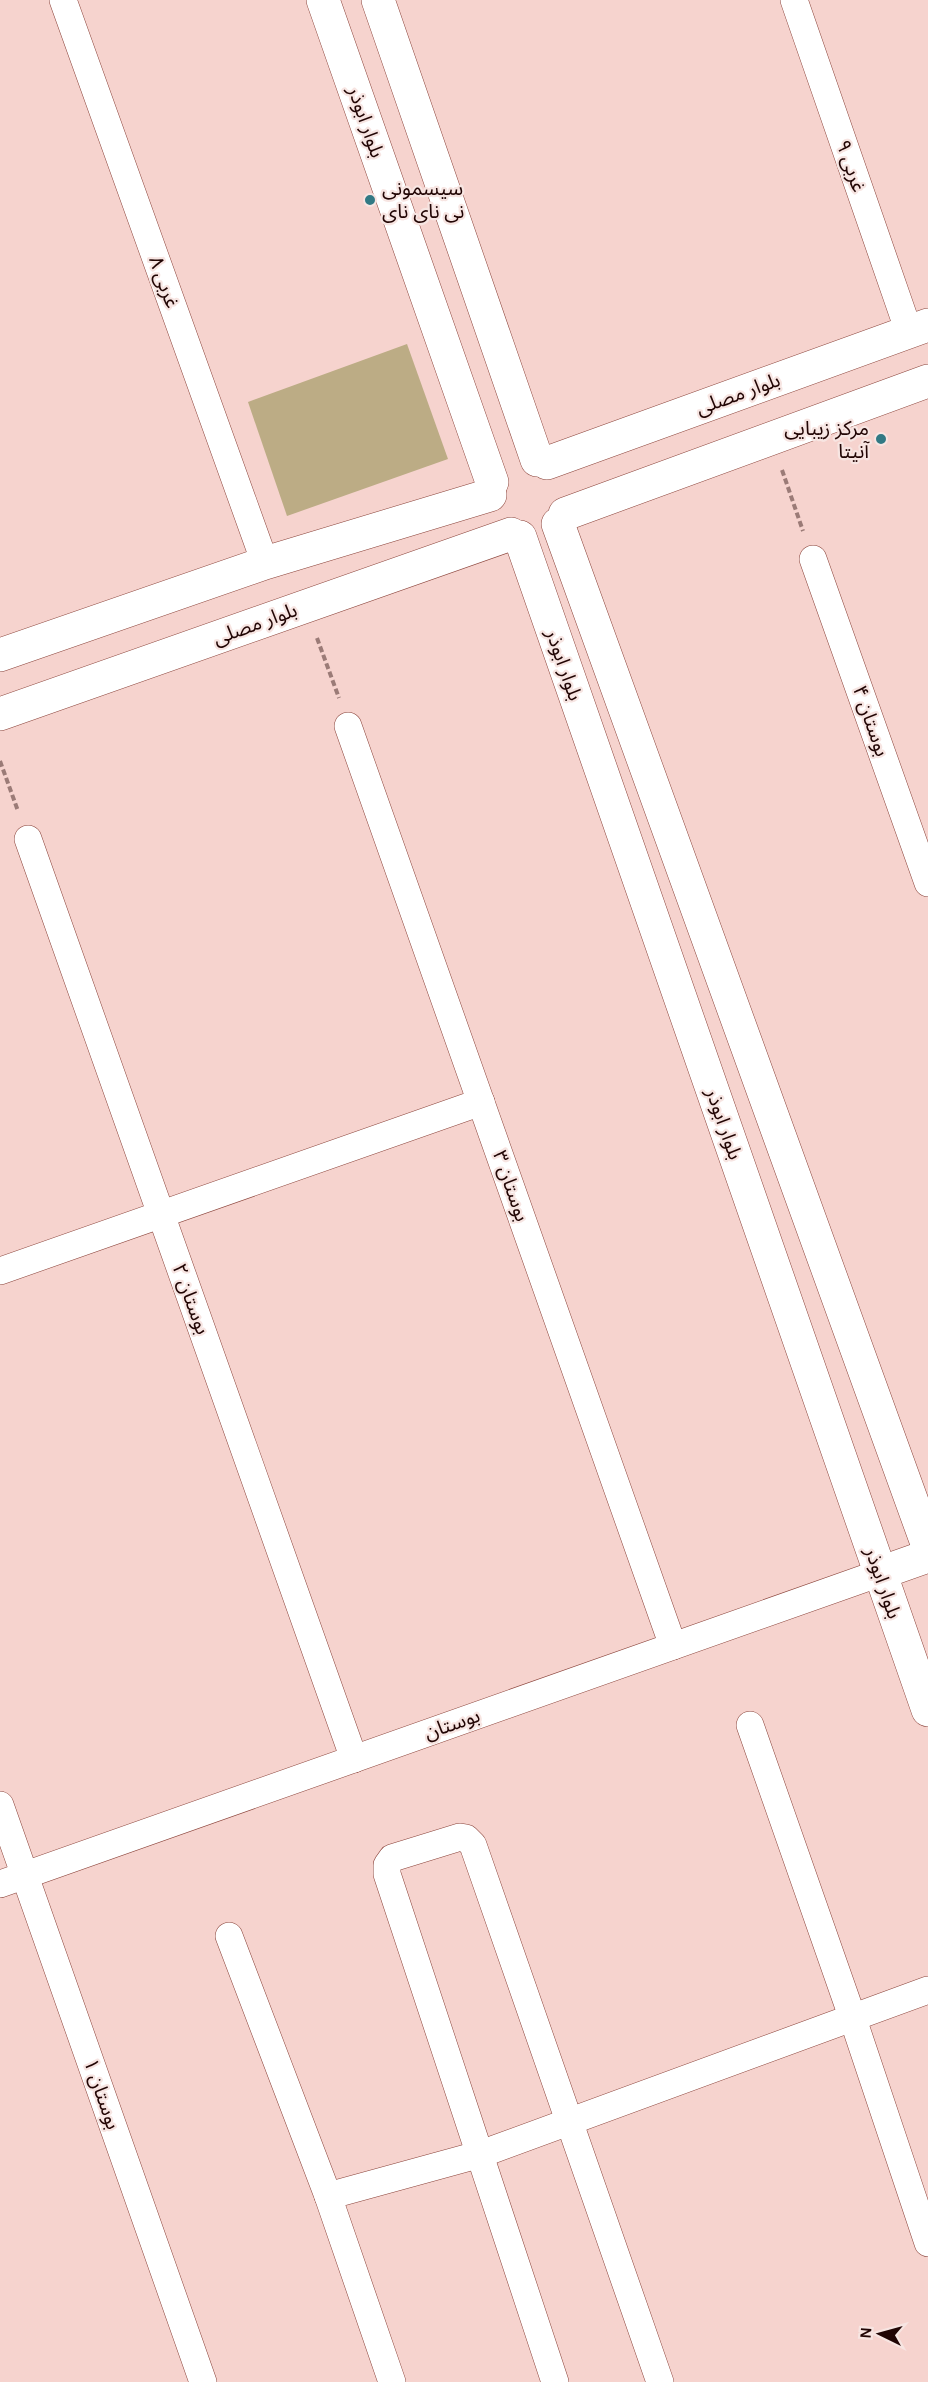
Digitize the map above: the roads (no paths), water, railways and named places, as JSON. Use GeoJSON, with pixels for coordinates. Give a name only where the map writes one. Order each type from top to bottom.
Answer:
{"type":"FeatureCollection","features":[{"type":"Feature","properties":{"kind":"main road","name":"بلوار ابوذر"},"geometry":{"type":"LineString","coordinates":[[323,0],[491,489]]}},
{"type":"Feature","properties":{"kind":"main road"},"geometry":{"type":"LineString","coordinates":[[378,0],[542,461]]}},
{"type":"Feature","properties":{"kind":"main road","name":"بلوار مصلی"},"geometry":{"type":"LineString","coordinates":[[542,461],[918,328]]}},
{"type":"Feature","properties":{"kind":"main road"},"geometry":{"type":"LineString","coordinates":[[928,381],[770,438],[562,519],[548,533],[534,538],[516,536],[502,528],[490,507],[491,489],[506,466],[526,459],[542,461],[557,470],[568,491],[568,503],[562,519],[928,1546]]}},
{"type":"Feature","properties":{"kind":"main road"},"geometry":{"type":"LineString","coordinates":[[0,654],[265,563],[491,489]]}},
{"type":"Feature","properties":{"kind":"main road","name":"بلوار ابوذر"},"geometry":{"type":"LineString","coordinates":[[516,536],[928,1710]]}},
{"type":"Feature","properties":{"kind":"main road","name":"بلوار مصلی"},"geometry":{"type":"LineString","coordinates":[[0,714],[306,606],[516,536]]}},
{"type":"Feature","properties":{"kind":"main road"},"geometry":{"type":"LineString","coordinates":[[880,1573],[928,1556]]}},
{"type":"Feature","properties":{"kind":"street","name":"۸ غربی"},"geometry":{"type":"LineString","coordinates":[[63,0],[265,563]]}},
{"type":"Feature","properties":{"kind":"street","name":"۹ غربی"},"geometry":{"type":"LineString","coordinates":[[794,0],[918,328]]}},
{"type":"Feature","properties":{"kind":"street","name":"بوستان ۴"},"geometry":{"type":"LineString","coordinates":[[813,559],[928,883]]}},
{"type":"Feature","properties":{"kind":"street","name":"بوستان ۳"},"geometry":{"type":"LineString","coordinates":[[348,726],[674,1646]]}},
{"type":"Feature","properties":{"kind":"street","name":"بوستان ۲"},"geometry":{"type":"LineString","coordinates":[[28,839],[354,1759]]}},
{"type":"Feature","properties":{"kind":"street"},"geometry":{"type":"LineString","coordinates":[[0,1271],[481,1102]]}},
{"type":"Feature","properties":{"kind":"street","name":"بوستان"},"geometry":{"type":"LineString","coordinates":[[12,1879],[880,1573]]}},
{"type":"Feature","properties":{"kind":"street"},"geometry":{"type":"LineString","coordinates":[[750,1725],[853,2019],[928,2243]]}},
{"type":"Feature","properties":{"kind":"street","name":"بوستان ۱"},"geometry":{"type":"LineString","coordinates":[[0,1805],[12,1879],[203,2382]]}},
{"type":"Feature","properties":{"kind":"street"},"geometry":{"type":"LineString","coordinates":[[555,2382],[387,1874],[387,1865],[392,1858],[460,1837],[466,1838],[473,1845],[660,2382]]}},
{"type":"Feature","properties":{"kind":"street"},"geometry":{"type":"LineString","coordinates":[[230,1936],[327,2196],[392,2382]]}},
{"type":"Feature","properties":{"kind":"street"},"geometry":{"type":"LineString","coordinates":[[327,2196],[481,2154],[928,1990]]}},
{"type":"Feature","properties":{"kind":"place","name":"سیسمونی نی نای نای"},"geometry":{"type":"Point","coordinates":[370,200]}},
{"type":"Feature","properties":{"kind":"place","name":"مرکز زیبایی آنیتا"},"geometry":{"type":"Point","coordinates":[881,439]}}]}
